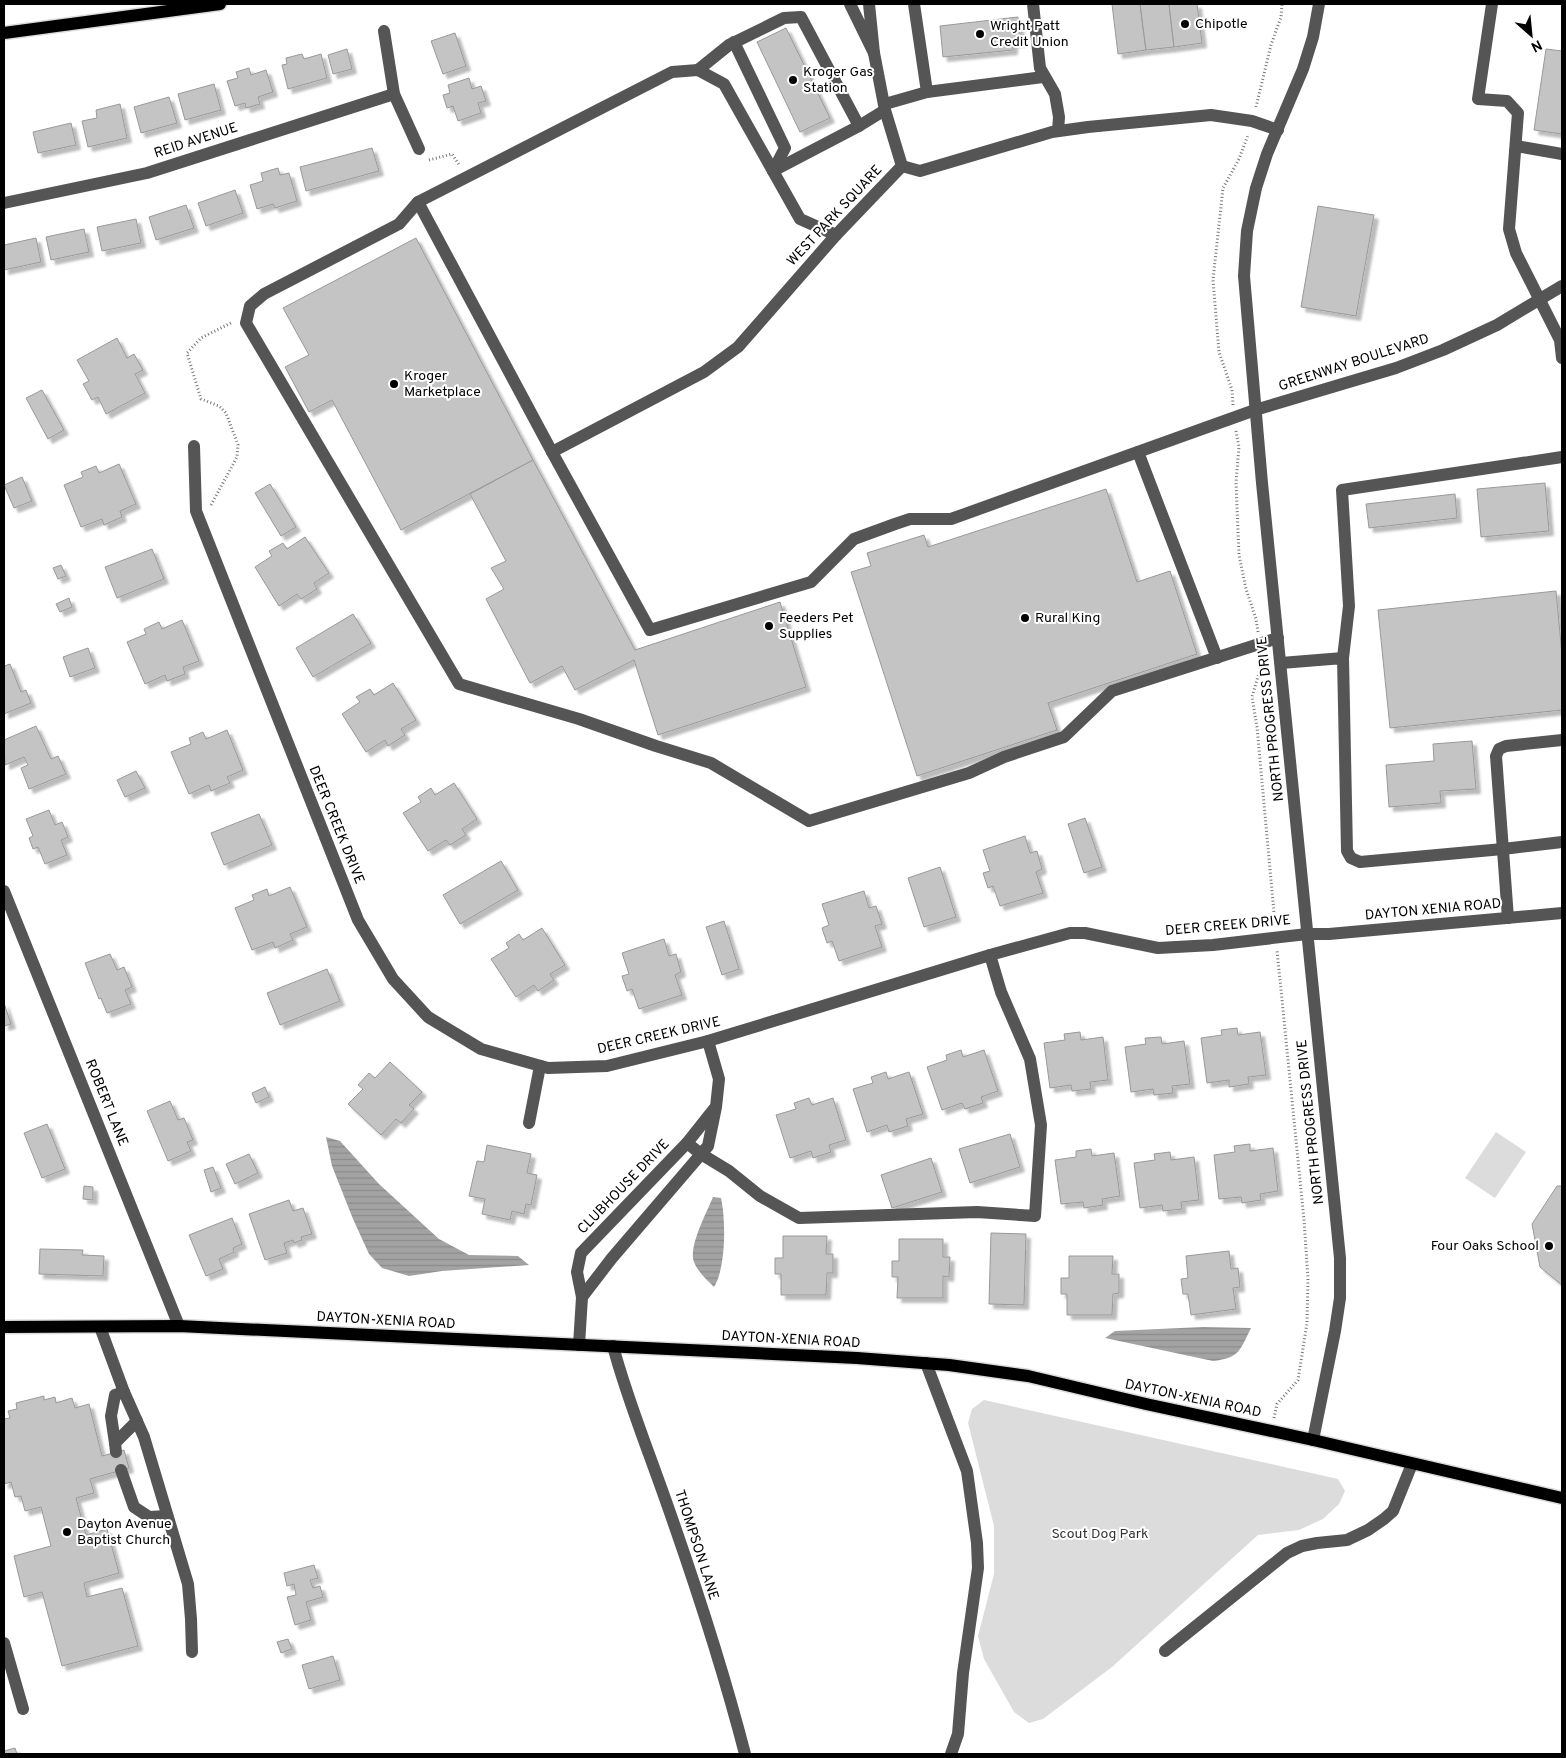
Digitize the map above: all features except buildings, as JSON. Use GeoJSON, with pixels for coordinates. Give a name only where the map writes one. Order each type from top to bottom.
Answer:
{"type":"FeatureCollection","features":[{"type":"Feature","properties":{"kind":"main road"},"geometry":{"type":"LineString","coordinates":[[4,33],[220,4]]}},
{"type":"Feature","properties":{"kind":"main road","name":"DAYTON-XENIA ROAD"},"geometry":{"type":"LineString","coordinates":[[4,1327],[179,1326],[613,1346],[926,1364],[987,1370],[1028,1376],[1562,1498]]}},
{"type":"Feature","properties":{"kind":"street"},"geometry":{"type":"LineString","coordinates":[[850,4],[874,53]]}},
{"type":"Feature","properties":{"kind":"street"},"geometry":{"type":"LineString","coordinates":[[869,4],[874,53],[885,107],[902,166]]}},
{"type":"Feature","properties":{"kind":"street"},"geometry":{"type":"LineString","coordinates":[[914,4],[927,92]]}},
{"type":"Feature","properties":{"kind":"street"},"geometry":{"type":"LineString","coordinates":[[1033,4],[1040,68],[1043,77],[1050,84],[1055,94],[1059,117],[1058,131]]}},
{"type":"Feature","properties":{"kind":"street","name":"NORTH PROGRESS DRIVE"},"geometry":{"type":"LineString","coordinates":[[1313,1440],[1340,1298],[1340,1258],[1255,410],[1245,303],[1245,253],[1247,231],[1256,188],[1303,69],[1313,37],[1319,4]]}},
{"type":"Feature","properties":{"kind":"street"},"geometry":{"type":"LineString","coordinates":[[1492,4],[1478,99],[1507,101],[1518,113],[1509,230],[1516,253],[1560,340],[1562,358]]}},
{"type":"Feature","properties":{"kind":"street"},"geometry":{"type":"LineString","coordinates":[[698,70],[734,42],[784,18],[801,17],[859,126]]}},
{"type":"Feature","properties":{"kind":"street"},"geometry":{"type":"LineString","coordinates":[[384,31],[394,94],[419,149]]}},
{"type":"Feature","properties":{"kind":"street"},"geometry":{"type":"LineString","coordinates":[[734,42],[785,148],[773,171]]}},
{"type":"Feature","properties":{"kind":"street"},"geometry":{"type":"LineString","coordinates":[[836,235],[800,219],[724,84],[698,70],[672,72],[418,202],[399,224],[264,294],[250,306],[246,323],[459,684],[571,717],[711,763],[809,821],[969,773],[1004,757],[1064,737],[1112,691],[1278,638]]}},
{"type":"Feature","properties":{"kind":"street"},"geometry":{"type":"LineString","coordinates":[[773,171],[859,126],[885,107],[927,92],[1043,77]]}},
{"type":"Feature","properties":{"kind":"street","name":"REID AVENUE"},"geometry":{"type":"LineString","coordinates":[[4,202],[147,173],[394,94]]}},
{"type":"Feature","properties":{"kind":"street","name":"WEST PARK SQUARE"},"geometry":{"type":"LineString","coordinates":[[552,452],[704,372],[738,347],[836,235],[902,166],[920,171],[1058,131],[1211,115],[1252,121],[1278,130]]}},
{"type":"Feature","properties":{"kind":"street"},"geometry":{"type":"LineString","coordinates":[[1516,146],[1562,154]]}},
{"type":"Feature","properties":{"kind":"street"},"geometry":{"type":"LineString","coordinates":[[418,202],[552,452]]}},
{"type":"Feature","properties":{"kind":"street"},"geometry":{"type":"LineString","coordinates":[[1540,300],[1562,286]]}},
{"type":"Feature","properties":{"kind":"street"},"geometry":{"type":"LineString","coordinates":[[1540,300],[1562,292]]}},
{"type":"Feature","properties":{"kind":"street","name":"GREENWAY BOULEVARD"},"geometry":{"type":"LineString","coordinates":[[552,452],[650,630],[811,582],[854,539],[910,519],[951,519],[1255,410],[1396,368],[1443,350],[1497,325],[1540,300]]}},
{"type":"Feature","properties":{"kind":"street","name":"DEER CREEK DRIVE"},"geometry":{"type":"LineString","coordinates":[[194,446],[196,511],[358,920],[393,979],[428,1017],[481,1049],[548,1068],[606,1066],[708,1042],[990,955],[1070,933],[1085,933],[1158,948],[1213,945],[1307,934]]}},
{"type":"Feature","properties":{"kind":"street"},"geometry":{"type":"LineString","coordinates":[[1138,452],[1216,658]]}},
{"type":"Feature","properties":{"kind":"street"},"geometry":{"type":"LineString","coordinates":[[1562,457],[1342,490],[1349,606],[1343,658],[1348,851],[1351,858],[1360,862],[1562,842]]}},
{"type":"Feature","properties":{"kind":"street"},"geometry":{"type":"LineString","coordinates":[[1281,663],[1343,658]]}},
{"type":"Feature","properties":{"kind":"street"},"geometry":{"type":"LineString","coordinates":[[1508,918],[1496,756],[1499,749],[1506,746],[1562,740]]}},
{"type":"Feature","properties":{"kind":"street","name":"ROBERT LANE"},"geometry":{"type":"LineString","coordinates":[[4,891],[179,1326]]}},
{"type":"Feature","properties":{"kind":"street","name":"DAYTON XENIA ROAD"},"geometry":{"type":"LineString","coordinates":[[1307,934],[1329,934],[1562,913]]}},
{"type":"Feature","properties":{"kind":"street"},"geometry":{"type":"LineString","coordinates":[[687,1143],[729,1171],[760,1196],[800,1218],[977,1212],[1035,1216],[1041,1125],[1030,1059],[1001,992],[990,955]]}},
{"type":"Feature","properties":{"kind":"street"},"geometry":{"type":"LineString","coordinates":[[582,1297],[612,1258],[708,1146],[716,1107],[719,1079],[708,1042]]}},
{"type":"Feature","properties":{"kind":"street"},"geometry":{"type":"LineString","coordinates":[[529,1123],[540,1066]]}},
{"type":"Feature","properties":{"kind":"street","name":"CLUBHOUSE DRIVE"},"geometry":{"type":"LineString","coordinates":[[579,1345],[582,1297],[578,1272],[581,1253],[687,1143],[716,1107]]}},
{"type":"Feature","properties":{"kind":"street"},"geometry":{"type":"LineString","coordinates":[[100,1327],[124,1392],[144,1437],[188,1584],[192,1652]]}},
{"type":"Feature","properties":{"kind":"street","name":"THOMPSON LANE"},"geometry":{"type":"LineString","coordinates":[[613,1346],[622,1380],[663,1491],[712,1639],[734,1709],[745,1754]]}},
{"type":"Feature","properties":{"kind":"street"},"geometry":{"type":"LineString","coordinates":[[926,1364],[967,1471],[977,1543],[978,1568],[963,1673],[958,1734],[951,1754]]}},
{"type":"Feature","properties":{"kind":"street"},"geometry":{"type":"LineString","coordinates":[[124,1392],[115,1396],[111,1416],[115,1448],[137,1421]]}},
{"type":"Feature","properties":{"kind":"street"},"geometry":{"type":"LineString","coordinates":[[1165,1651],[1287,1554],[1302,1546],[1347,1540],[1368,1530],[1384,1519],[1393,1511],[1412,1464]]}},
{"type":"Feature","properties":{"kind":"street"},"geometry":{"type":"LineString","coordinates":[[121,1470],[134,1507],[149,1517],[168,1516]]}},
{"type":"Feature","properties":{"kind":"street"},"geometry":{"type":"LineString","coordinates":[[4,1643],[23,1709]]}},
{"type":"Feature","properties":{"kind":"path"},"geometry":{"type":"LineString","coordinates":[[1271,1431],[1277,1404],[1298,1380],[1307,1323],[1308,1278],[1257,727],[1252,697],[1261,666],[1260,644],[1256,619],[1246,589],[1239,555],[1236,482],[1239,447],[1232,390],[1219,352],[1214,280],[1223,188],[1239,159],[1252,121],[1271,45],[1281,17],[1282,4]]}},
{"type":"Feature","properties":{"kind":"path"},"geometry":{"type":"LineString","coordinates":[[419,149],[427,160],[452,154],[468,177]]}},
{"type":"Feature","properties":{"kind":"path"},"geometry":{"type":"LineString","coordinates":[[209,508],[237,457],[238,445],[226,414],[219,406],[201,399],[187,353],[201,338],[238,319],[246,323]]}},
{"type":"Feature","properties":{"kind":"green space"},"geometry":{"type":"Polygon","coordinates":[[[1496,1132],[1526,1152],[1495,1198],[1465,1178],[1496,1132]]]}},
{"type":"Feature","properties":{"kind":"green space","name":"Scout Dog Park"},"geometry":{"type":"Polygon","coordinates":[[[984,1400],[1338,1479],[1345,1491],[1339,1504],[1323,1519],[1299,1530],[1258,1535],[1112,1667],[1043,1719],[1029,1723],[1014,1712],[984,1659],[978,1636],[994,1574],[994,1526],[968,1423],[972,1409],[984,1400]]]}},
{"type":"Feature","properties":{"kind":"shaded area"},"geometry":{"type":"Polygon","coordinates":[[[326,1137],[340,1141],[379,1184],[439,1239],[469,1255],[518,1256],[529,1265],[442,1271],[409,1276],[382,1268],[369,1254],[353,1219],[332,1166],[326,1137]]]}},
{"type":"Feature","properties":{"kind":"shaded area"},"geometry":{"type":"Polygon","coordinates":[[[713,1197],[721,1198],[724,1219],[723,1256],[718,1279],[714,1287],[702,1275],[694,1262],[693,1256],[696,1239],[713,1197]]]}},
{"type":"Feature","properties":{"kind":"shaded area"},"geometry":{"type":"Polygon","coordinates":[[[1203,1327],[1251,1328],[1238,1352],[1229,1358],[1213,1361],[1105,1338],[1115,1331],[1203,1327]]]}},
{"type":"Feature","properties":{"kind":"place","name":"Chipotle"},"geometry":{"type":"Point","coordinates":[1185,24]}},
{"type":"Feature","properties":{"kind":"place","name":"Wright Patt Credit Union"},"geometry":{"type":"Point","coordinates":[980,34]}},
{"type":"Feature","properties":{"kind":"place","name":"Kroger Gas Station"},"geometry":{"type":"Point","coordinates":[793,80]}},
{"type":"Feature","properties":{"kind":"place","name":"Kroger Marketplace"},"geometry":{"type":"Point","coordinates":[394,384]}},
{"type":"Feature","properties":{"kind":"place","name":"Rural King"},"geometry":{"type":"Point","coordinates":[1025,618]}},
{"type":"Feature","properties":{"kind":"place","name":"Feeders Pet Supplies"},"geometry":{"type":"Point","coordinates":[769,626]}},
{"type":"Feature","properties":{"kind":"place","name":"Four Oaks School"},"geometry":{"type":"Point","coordinates":[1549,1246]}},
{"type":"Feature","properties":{"kind":"place","name":"Dayton Avenue Baptist Church"},"geometry":{"type":"Point","coordinates":[67,1532]}}]}
